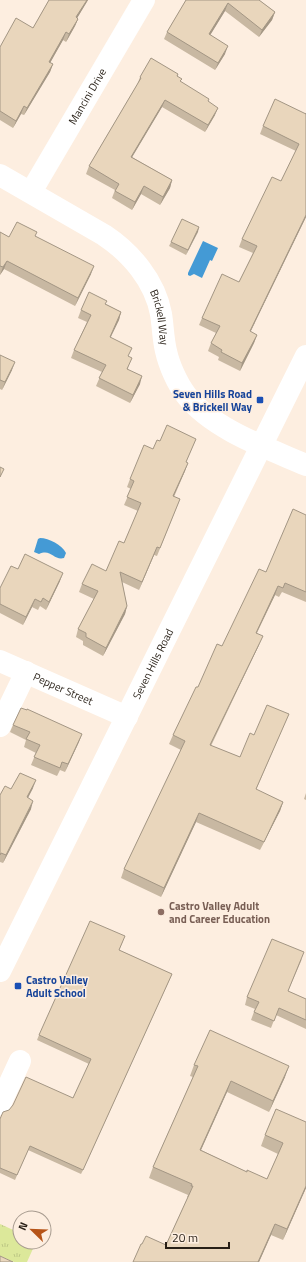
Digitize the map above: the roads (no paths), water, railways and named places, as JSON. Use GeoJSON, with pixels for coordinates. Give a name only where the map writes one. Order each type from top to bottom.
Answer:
{"type":"FeatureCollection","features":[{"type":"Feature","properties":{"kind":"street","name":"Mancini Drive"},"geometry":{"type":"LineString","coordinates":[[32,192],[144,0]]}},
{"type":"Feature","properties":{"kind":"street","name":"Brickell Way"},"geometry":{"type":"LineString","coordinates":[[0,175],[32,192],[104,235],[127,253],[145,275],[156,297],[161,313],[166,352],[177,381],[185,394],[196,406],[218,423],[306,465]]}},
{"type":"Feature","properties":{"kind":"street","name":"Seven Hills Road"},"geometry":{"type":"LineString","coordinates":[[0,972],[306,356]]}},
{"type":"Feature","properties":{"kind":"street","name":"Pepper Street"},"geometry":{"type":"LineString","coordinates":[[0,661],[127,717]]}},
{"type":"Feature","properties":{"kind":"street"},"geometry":{"type":"LineString","coordinates":[[0,726],[26,672]]}},
{"type":"Feature","properties":{"kind":"street"},"geometry":{"type":"LineString","coordinates":[[0,1104],[20,1062]]}},
{"type":"Feature","properties":{"kind":"water"},"geometry":{"type":"Polygon","coordinates":[[[203,241],[218,248],[212,261],[210,260],[202,278],[194,274],[190,276],[188,273],[203,241]]]}},
{"type":"Feature","properties":{"kind":"water"},"geometry":{"type":"Polygon","coordinates":[[[44,538],[62,547],[66,553],[64,558],[58,558],[50,553],[39,554],[34,552],[38,539],[44,538]]]}},
{"type":"Feature","properties":{"kind":"place","name":"Seven Hills Road & Brickell Way"},"geometry":{"type":"Point","coordinates":[260,400]}},
{"type":"Feature","properties":{"kind":"place","name":"Castro Valley Adult and Career Education"},"geometry":{"type":"Point","coordinates":[161,912]}},
{"type":"Feature","properties":{"kind":"place","name":"Castro Valley Adult School"},"geometry":{"type":"Point","coordinates":[18,986]}}]}
